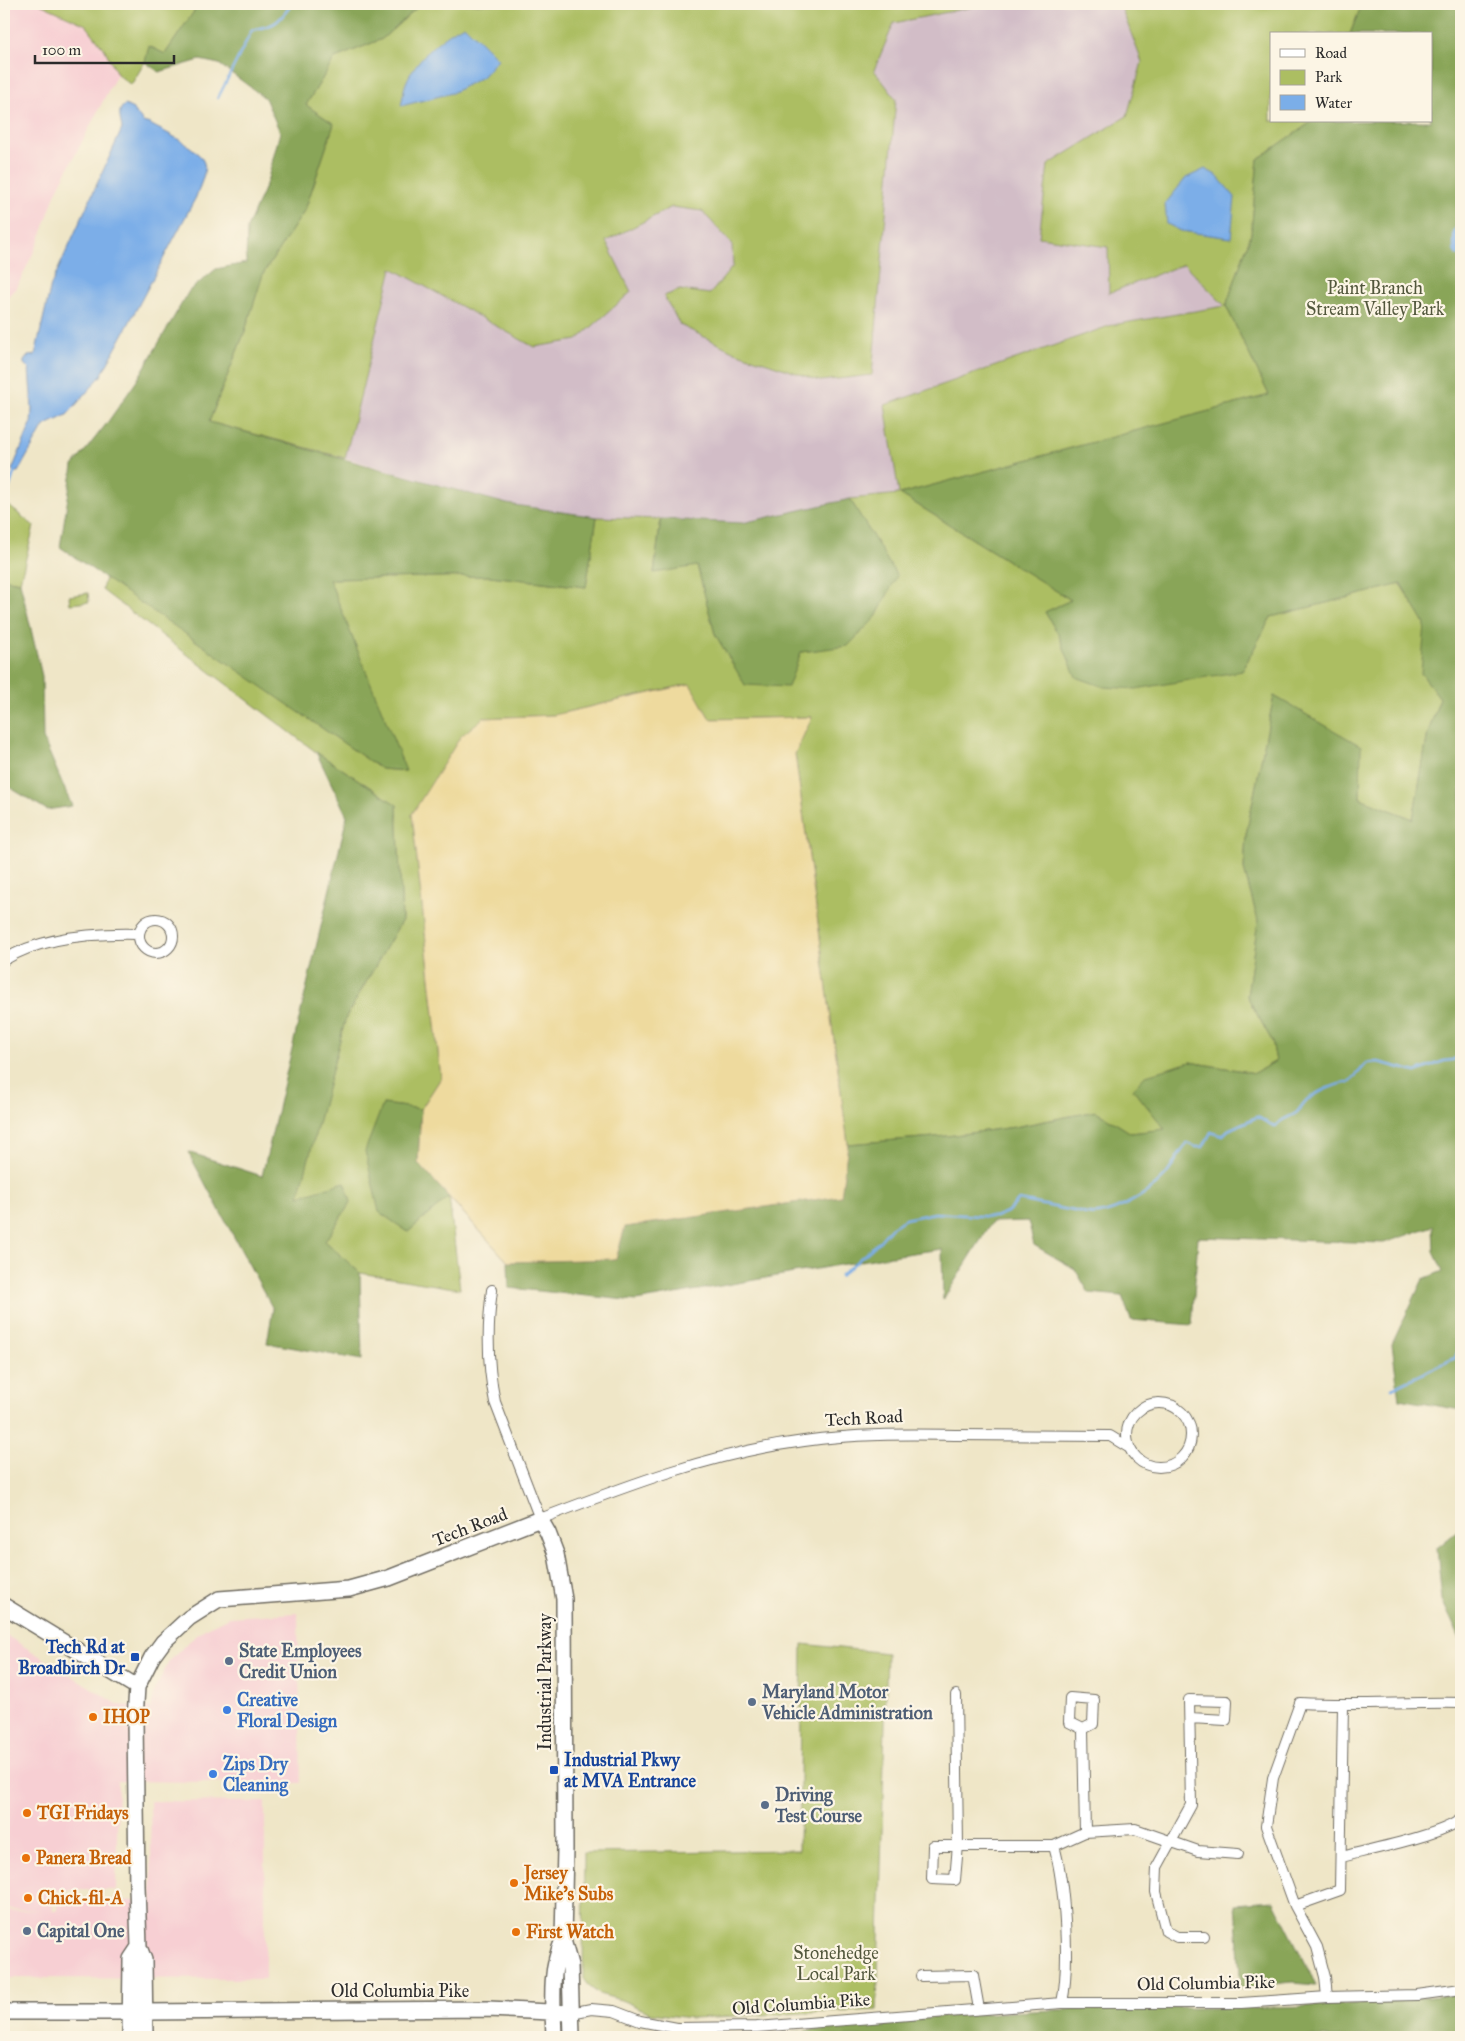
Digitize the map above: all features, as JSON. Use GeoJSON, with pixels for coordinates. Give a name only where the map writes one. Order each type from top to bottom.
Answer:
{"type":"FeatureCollection","features":[{"type":"Feature","properties":{"kind":"street"},"geometry":{"type":"LineString","coordinates":[[4,960],[35,947],[76,937],[105,933],[138,934]]}},
{"type":"Feature","properties":{"kind":"street","name":"Industrial Parkway"},"geometry":{"type":"LineString","coordinates":[[492,1290],[488,1350],[494,1402],[540,1519],[539,1536],[544,1552],[551,1565],[559,1574],[564,1599],[563,1940],[570,1965],[572,2037]]}},
{"type":"Feature","properties":{"kind":"street"},"geometry":{"type":"LineString","coordinates":[[1128,1447],[1110,1436],[1129,1422],[1140,1408],[1155,1403],[1172,1406],[1182,1413],[1188,1422],[1191,1438],[1186,1454],[1176,1463],[1168,1467],[1157,1468],[1143,1464],[1133,1456],[1126,1438],[1129,1422]]}},
{"type":"Feature","properties":{"kind":"street","name":"Tech Road"},"geometry":{"type":"LineString","coordinates":[[144,2037],[137,2012],[131,1959],[139,1947],[135,1791],[137,1687],[152,1658],[163,1642],[189,1618],[219,1599],[349,1590],[390,1578],[627,1485],[737,1453],[804,1441],[878,1434],[1110,1436]]}},
{"type":"Feature","properties":{"kind":"street"},"geometry":{"type":"LineString","coordinates":[[4,1606],[137,1687]]}},
{"type":"Feature","properties":{"kind":"street"},"geometry":{"type":"LineString","coordinates":[[956,1695],[958,1845],[1054,1846],[1085,1832],[1136,1829],[1198,1851],[1238,1854]]}},
{"type":"Feature","properties":{"kind":"street"},"geometry":{"type":"LineString","coordinates":[[1327,1997],[1325,1977],[1317,1947],[1295,1906],[1266,1826],[1273,1778],[1300,1703],[1343,1705],[1388,1702],[1461,1702]]}},
{"type":"Feature","properties":{"kind":"street"},"geometry":{"type":"LineString","coordinates":[[1295,1906],[1340,1890],[1343,1705]]}},
{"type":"Feature","properties":{"kind":"street"},"geometry":{"type":"LineString","coordinates":[[1190,1718],[1191,1805],[1157,1867],[1156,1892],[1166,1931],[1177,1937],[1204,1936]]}},
{"type":"Feature","properties":{"kind":"street"},"geometry":{"type":"LineString","coordinates":[[1083,1729],[1085,1832]]}},
{"type":"Feature","properties":{"kind":"street"},"geometry":{"type":"LineString","coordinates":[[1341,1857],[1415,1838],[1455,1825],[1461,1819]]}},
{"type":"Feature","properties":{"kind":"street"},"geometry":{"type":"LineString","coordinates":[[1054,1846],[1064,1908],[1066,1946],[1062,2003]]}},
{"type":"Feature","properties":{"kind":"street","name":"Industrial Parkway"},"geometry":{"type":"LineString","coordinates":[[554,2037],[553,1969],[563,1940]]}},
{"type":"Feature","properties":{"kind":"street"},"geometry":{"type":"LineString","coordinates":[[921,1976],[974,1975],[979,2009]]}},
{"type":"Feature","properties":{"kind":"street","name":"Old Columbia Pike"},"geometry":{"type":"LineString","coordinates":[[4,2012],[396,2009],[553,2011],[571,2013],[591,2009],[614,2012],[640,2021],[677,2028],[758,2027],[1062,2003],[1241,2003],[1327,1997],[1417,1995],[1461,1989]]}},
{"type":"Feature","properties":{"kind":"street","name":"Tech Road"},"geometry":{"type":"LineString","coordinates":[[130,2037],[137,2012]]}},
{"type":"Feature","properties":{"kind":"shaded area"},"geometry":{"type":"Polygon","coordinates":[[[4,4],[40,4],[86,25],[105,50],[117,74],[56,192],[39,241],[17,287],[4,300],[4,4]]]}},
{"type":"Feature","properties":{"kind":"shaded area"},"geometry":{"type":"Polygon","coordinates":[[[987,4],[1120,4],[1142,62],[1127,116],[1048,165],[1108,247],[1109,293],[1184,264],[1226,306],[1112,325],[885,405],[900,494],[850,499],[742,523],[597,517],[507,504],[345,458],[392,268],[534,347],[605,241],[672,207],[702,211],[732,244],[733,266],[710,294],[680,290],[820,381],[872,375],[896,100],[874,70],[894,23],[987,4]]]}},
{"type":"Feature","properties":{"kind":"shaded area"},"geometry":{"type":"Polygon","coordinates":[[[298,1613],[301,1783],[118,1781],[116,1890],[53,1890],[53,1911],[57,1911],[57,1900],[152,1901],[150,1801],[265,1802],[265,1979],[4,1978],[4,1911],[40,1910],[4,1909],[4,1634],[119,1705],[151,1708],[155,1689],[169,1662],[186,1644],[206,1628],[229,1617],[298,1613]]]}},
{"type":"Feature","properties":{"kind":"green space"},"geometry":{"type":"Polygon","coordinates":[[[40,4],[199,4],[165,54],[149,47],[145,62],[131,85],[117,74],[105,50],[86,25],[40,4]]]}},
{"type":"Feature","properties":{"kind":"green space"},"geometry":{"type":"Polygon","coordinates":[[[199,4],[421,4],[382,39],[335,58],[306,105],[334,124],[305,210],[263,274],[245,331],[209,422],[507,504],[597,517],[586,587],[490,576],[329,579],[406,771],[381,769],[60,547],[73,466],[136,382],[189,291],[216,269],[246,263],[247,228],[267,182],[280,132],[265,98],[219,64],[200,60],[159,72],[145,62],[149,46],[165,54],[199,4]]]}},
{"type":"Feature","properties":{"kind":"green space"},"geometry":{"type":"Polygon","coordinates":[[[421,4],[987,4],[894,23],[874,70],[896,99],[872,375],[820,381],[735,352],[680,325],[664,296],[680,290],[710,294],[733,266],[732,244],[702,211],[672,207],[606,241],[631,292],[577,340],[534,347],[392,268],[345,458],[209,422],[245,331],[263,274],[305,210],[334,124],[306,105],[335,58],[382,39],[421,4]]]}},
{"type":"Feature","properties":{"kind":"green space"},"geometry":{"type":"Polygon","coordinates":[[[1120,4],[1362,4],[1351,32],[1270,32],[1270,122],[1312,122],[1258,159],[1251,234],[1226,306],[1269,395],[900,494],[1071,600],[1045,612],[1058,634],[1242,671],[1271,617],[1400,584],[1425,623],[1432,33],[1461,4],[1459,717],[1421,673],[1440,698],[1428,733],[1413,819],[1360,798],[1360,746],[1274,696],[1246,835],[1244,869],[1258,921],[1247,996],[1272,1041],[1276,1061],[1255,1073],[1190,1062],[1133,1089],[1166,1129],[1131,1133],[1096,1111],[1015,1127],[947,1136],[848,1144],[795,753],[812,717],[710,719],[689,684],[554,715],[483,718],[412,814],[441,1078],[421,1109],[383,1104],[408,1232],[449,1197],[460,1289],[360,1273],[325,1241],[351,1202],[298,1197],[346,1017],[402,920],[397,805],[316,752],[102,590],[105,577],[381,769],[405,771],[329,579],[490,576],[586,587],[597,517],[661,519],[654,572],[697,565],[715,634],[801,652],[848,645],[876,617],[896,576],[850,499],[899,494],[885,405],[1112,325],[1225,306],[1184,264],[1109,293],[1108,247],[1039,237],[1048,165],[1127,116],[1142,62],[1120,4]]]}},
{"type":"Feature","properties":{"kind":"green space","name":"Paint Branch Stream Valley Park"},"geometry":{"type":"Polygon","coordinates":[[[1362,4],[1461,4],[1461,1410],[1399,1399],[1392,1344],[1423,1279],[1443,1271],[1434,1252],[1433,1226],[1384,1243],[1198,1237],[1192,1325],[1131,1320],[1122,1296],[1089,1293],[1075,1269],[1034,1245],[1028,1221],[992,1222],[943,1300],[942,1249],[884,1257],[636,1301],[509,1288],[508,1262],[616,1259],[625,1227],[841,1196],[848,1144],[947,1136],[1015,1127],[1096,1111],[1131,1133],[1165,1129],[1133,1089],[1146,1075],[1190,1062],[1255,1073],[1276,1061],[1272,1041],[1247,996],[1258,921],[1244,869],[1246,835],[1274,696],[1361,746],[1360,798],[1413,819],[1428,733],[1440,698],[1421,673],[1425,624],[1401,584],[1271,617],[1242,671],[1136,689],[1104,687],[1076,677],[1058,634],[1045,612],[1071,600],[900,494],[1269,395],[1226,306],[1251,234],[1258,159],[1312,122],[1432,122],[1432,32],[1351,32],[1362,4]]]}},
{"type":"Feature","properties":{"kind":"green space"},"geometry":{"type":"Polygon","coordinates":[[[850,499],[897,576],[876,617],[848,646],[801,652],[788,687],[745,685],[715,634],[697,566],[654,573],[661,519],[742,523],[850,499]]]}},
{"type":"Feature","properties":{"kind":"green space"},"geometry":{"type":"Polygon","coordinates":[[[4,502],[34,526],[20,582],[4,579],[4,502]]]}},
{"type":"Feature","properties":{"kind":"green space"},"geometry":{"type":"Polygon","coordinates":[[[4,579],[20,582],[42,676],[43,738],[72,806],[47,810],[4,784],[4,579]]]}},
{"type":"Feature","properties":{"kind":"green space"},"geometry":{"type":"Polygon","coordinates":[[[88,593],[89,602],[70,604],[69,596],[88,593]]]}},
{"type":"Feature","properties":{"kind":"green space"},"geometry":{"type":"Polygon","coordinates":[[[316,752],[397,805],[402,920],[346,1017],[299,1196],[345,1182],[351,1202],[325,1241],[360,1273],[362,1360],[267,1343],[273,1309],[188,1152],[262,1176],[347,816],[316,752]]]}},
{"type":"Feature","properties":{"kind":"green space"},"geometry":{"type":"Polygon","coordinates":[[[383,1104],[421,1109],[418,1163],[449,1197],[408,1232],[379,1212],[365,1151],[383,1104]]]}},
{"type":"Feature","properties":{"kind":"green space"},"geometry":{"type":"Polygon","coordinates":[[[1461,1528],[1461,1641],[1442,1600],[1437,1548],[1461,1528]]]}},
{"type":"Feature","properties":{"kind":"green space","name":"Stonehedge Local Park"},"geometry":{"type":"Polygon","coordinates":[[[802,1644],[887,1653],[877,2010],[691,2018],[651,2013],[621,2000],[599,1994],[590,1987],[583,1977],[584,1853],[799,1850],[802,1644]]]}},
{"type":"Feature","properties":{"kind":"green space"},"geometry":{"type":"Polygon","coordinates":[[[1274,1901],[1316,1985],[1292,1983],[1241,1989],[1235,1904],[1274,1901]]]}},
{"type":"Feature","properties":{"kind":"green space"},"geometry":{"type":"Polygon","coordinates":[[[1461,1993],[1461,2037],[791,2037],[793,2032],[979,2014],[1054,2010],[1276,2007],[1369,2003],[1461,1993]]]}},
{"type":"Feature","properties":{"kind":"sand"},"geometry":{"type":"Polygon","coordinates":[[[690,684],[710,719],[812,717],[795,754],[848,1144],[841,1196],[625,1227],[616,1259],[508,1262],[418,1163],[421,1109],[441,1078],[412,814],[461,736],[483,718],[554,715],[690,684]]]}},
{"type":"Feature","properties":{"kind":"water"},"geometry":{"type":"Polygon","coordinates":[[[464,25],[498,59],[482,77],[452,93],[401,106],[406,83],[416,65],[438,42],[464,25]]]}},
{"type":"Feature","properties":{"kind":"water"},"geometry":{"type":"Polygon","coordinates":[[[125,105],[133,109],[143,122],[172,136],[195,151],[201,157],[205,167],[202,180],[196,197],[101,376],[67,415],[44,426],[18,472],[14,472],[12,470],[31,424],[32,409],[29,369],[24,364],[24,361],[28,356],[35,355],[51,285],[122,129],[120,112],[125,105]]]}},
{"type":"Feature","properties":{"kind":"water"},"geometry":{"type":"Polygon","coordinates":[[[1205,169],[1216,175],[1235,197],[1231,238],[1181,231],[1167,224],[1165,204],[1186,178],[1205,169]]]}},
{"type":"Feature","properties":{"kind":"waterway"},"geometry":{"type":"LineString","coordinates":[[218,98],[252,30],[275,23],[292,4]]}},
{"type":"Feature","properties":{"kind":"waterway"},"geometry":{"type":"LineString","coordinates":[[1461,233],[1461,249]]}},
{"type":"Feature","properties":{"kind":"waterway"},"geometry":{"type":"LineString","coordinates":[[4,504],[15,470]]}},
{"type":"Feature","properties":{"kind":"waterway"},"geometry":{"type":"LineString","coordinates":[[840,1276],[879,1242],[891,1228],[905,1219],[935,1213],[995,1217],[1007,1212],[1019,1200],[1089,1214],[1112,1211],[1136,1199],[1156,1184],[1167,1173],[1188,1143],[1196,1147],[1203,1147],[1211,1132],[1222,1136],[1228,1130],[1257,1117],[1276,1126],[1282,1120],[1296,1113],[1305,1102],[1321,1091],[1350,1082],[1367,1063],[1378,1062],[1416,1072],[1444,1061],[1461,1059]]}},
{"type":"Feature","properties":{"kind":"waterway"},"geometry":{"type":"LineString","coordinates":[[1392,1388],[1455,1358],[1461,1344]]}},
{"type":"Feature","properties":{"kind":"place","name":"Tech Rd at Broadbirch Dr"},"geometry":{"type":"Point","coordinates":[135,1657]}},
{"type":"Feature","properties":{"kind":"place","name":"State Employees Credit Union"},"geometry":{"type":"Point","coordinates":[229,1661]}},
{"type":"Feature","properties":{"kind":"place","name":"Maryland Motor Vehicle Administration"},"geometry":{"type":"Point","coordinates":[752,1702]}},
{"type":"Feature","properties":{"kind":"place","name":"Creative Floral Design"},"geometry":{"type":"Point","coordinates":[227,1710]}},
{"type":"Feature","properties":{"kind":"place","name":"IHOP"},"geometry":{"type":"Point","coordinates":[93,1717]}},
{"type":"Feature","properties":{"kind":"place","name":"Industrial Pkwy at MVA Entrance"},"geometry":{"type":"Point","coordinates":[554,1770]}},
{"type":"Feature","properties":{"kind":"place","name":"Zips Dry Cleaning"},"geometry":{"type":"Point","coordinates":[213,1774]}},
{"type":"Feature","properties":{"kind":"place","name":"Driving Test Course"},"geometry":{"type":"Point","coordinates":[765,1805]}},
{"type":"Feature","properties":{"kind":"place","name":"TGI Fridays"},"geometry":{"type":"Point","coordinates":[27,1813]}},
{"type":"Feature","properties":{"kind":"place","name":"Panera Bread"},"geometry":{"type":"Point","coordinates":[26,1858]}},
{"type":"Feature","properties":{"kind":"place","name":"Jersey Mike's Subs"},"geometry":{"type":"Point","coordinates":[514,1883]}},
{"type":"Feature","properties":{"kind":"place","name":"Chick-fil-A"},"geometry":{"type":"Point","coordinates":[28,1898]}},
{"type":"Feature","properties":{"kind":"place","name":"Capital One"},"geometry":{"type":"Point","coordinates":[27,1931]}},
{"type":"Feature","properties":{"kind":"place","name":"First Watch"},"geometry":{"type":"Point","coordinates":[516,1932]}}]}
